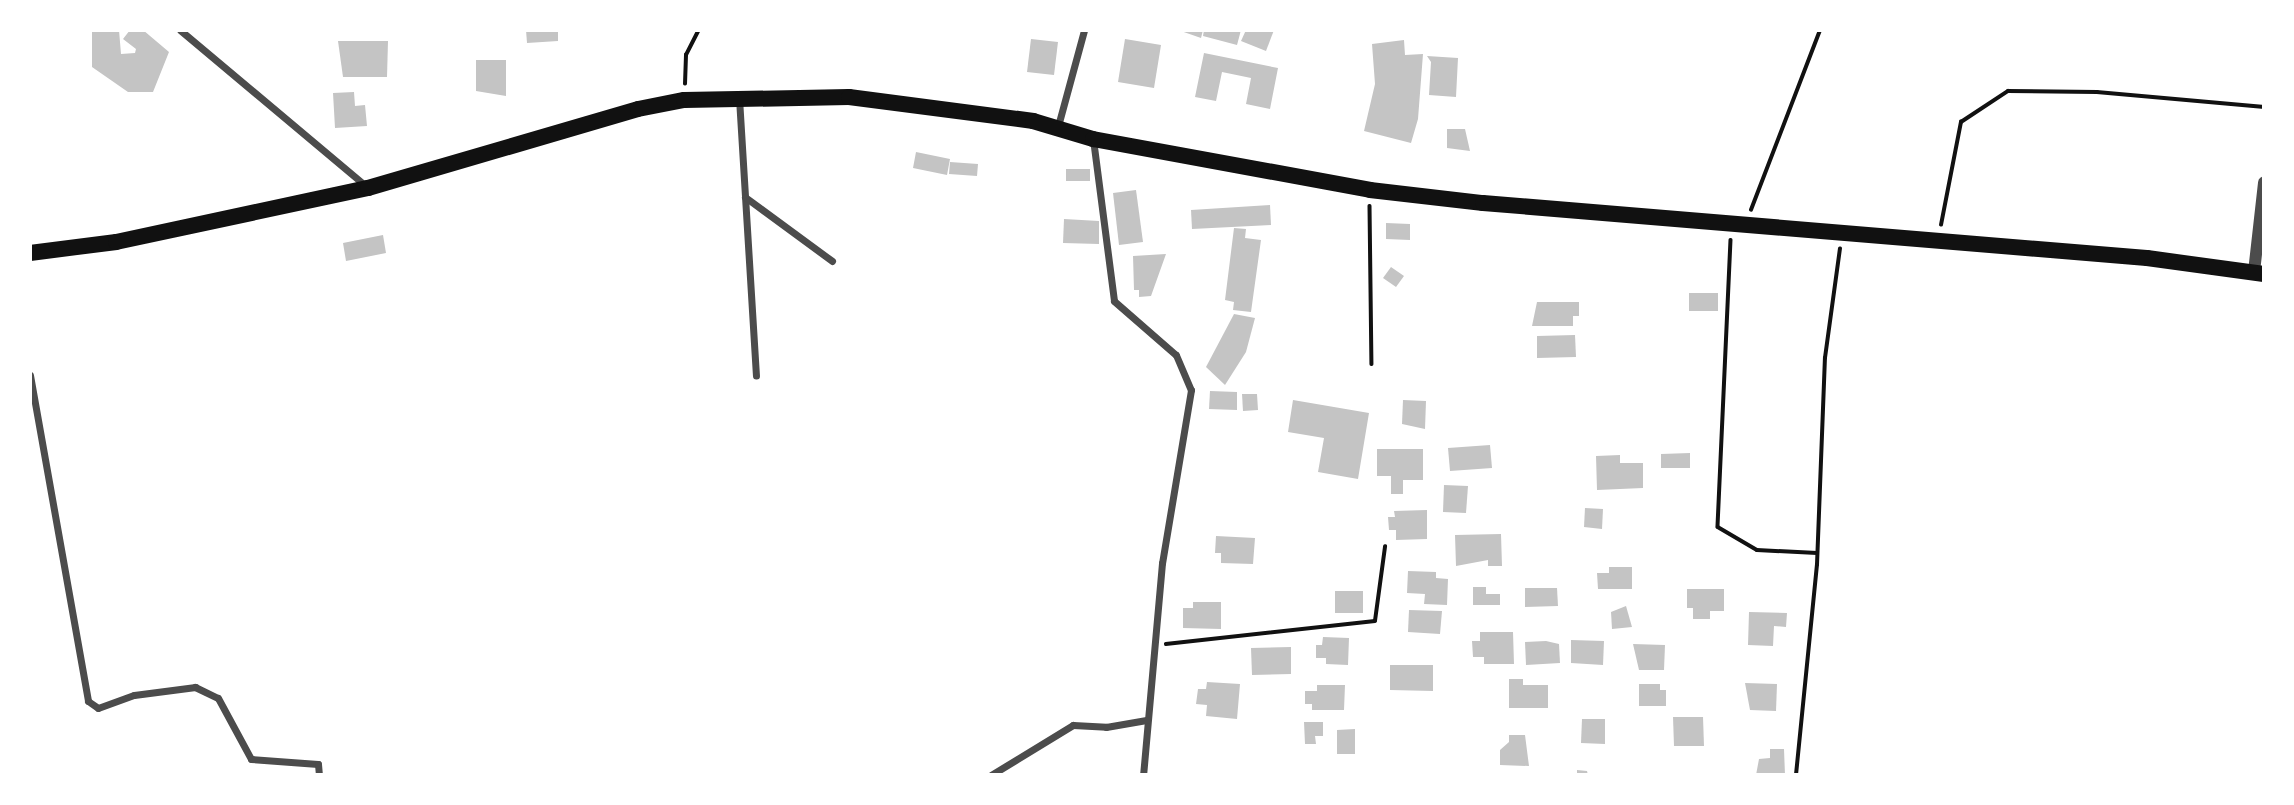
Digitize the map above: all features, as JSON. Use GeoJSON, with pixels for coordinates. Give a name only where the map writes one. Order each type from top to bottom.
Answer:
{"type":"FeatureCollection","features":[{"type":"Feature","properties":{"kind":"main road"},"geometry":{"type":"LineString","coordinates":[[30,253],[116,242],[368,188],[638,109],[684,100],[849,97],[1058,126],[1093,139],[1370,190],[2147,258],[2259,273]]}},
{"type":"Feature","properties":{"kind":"street"},"geometry":{"type":"LineString","coordinates":[[180,30],[368,188]]}},
{"type":"Feature","properties":{"kind":"street"},"geometry":{"type":"LineString","coordinates":[[1058,126],[1084,30]]}},
{"type":"Feature","properties":{"kind":"street"},"geometry":{"type":"LineString","coordinates":[[739,97],[756,375]]}},
{"type":"Feature","properties":{"kind":"street"},"geometry":{"type":"LineString","coordinates":[[1093,139],[1114,301],[1176,355],[1191,390],[1154,646],[1143,775]]}},
{"type":"Feature","properties":{"kind":"street"},"geometry":{"type":"LineString","coordinates":[[2259,273],[2264,183]]}},
{"type":"Feature","properties":{"kind":"street"},"geometry":{"type":"LineString","coordinates":[[745,197],[832,261]]}},
{"type":"Feature","properties":{"kind":"street"},"geometry":{"type":"LineString","coordinates":[[30,375],[88,701],[98,708],[134,695],[195,687],[218,698],[251,759],[318,764],[319,775]]}},
{"type":"Feature","properties":{"kind":"street"},"geometry":{"type":"LineString","coordinates":[[991,775],[1073,725],[1106,727],[1146,720]]}},
{"type":"Feature","properties":{"kind":"path"},"geometry":{"type":"LineString","coordinates":[[684,100],[686,55],[699,30]]}},
{"type":"Feature","properties":{"kind":"path"},"geometry":{"type":"LineString","coordinates":[[1818,553],[1757,550],[1718,527],[1739,224],[1820,30]]}},
{"type":"Feature","properties":{"kind":"path"},"geometry":{"type":"LineString","coordinates":[[1938,240],[1961,122],[2008,91],[2098,92],[2264,107]]}},
{"type":"Feature","properties":{"kind":"path"},"geometry":{"type":"LineString","coordinates":[[1370,190],[1371,364]]}},
{"type":"Feature","properties":{"kind":"path"},"geometry":{"type":"LineString","coordinates":[[1796,775],[1818,553],[1825,358],[1842,233]]}},
{"type":"Feature","properties":{"kind":"path"},"geometry":{"type":"LineString","coordinates":[[1154,646],[1375,621],[1385,547]]}},
{"type":"Feature","properties":{"kind":"building"},"geometry":{"type":"Polygon","coordinates":[[[92,30],[119,30],[121,54],[135,53],[136,49],[123,39],[130,30],[143,30],[169,52],[153,92],[128,92],[92,67],[92,30]]]}},
{"type":"Feature","properties":{"kind":"building"},"geometry":{"type":"Polygon","coordinates":[[[526,30],[558,30],[558,41],[527,43],[526,30]]]}},
{"type":"Feature","properties":{"kind":"building"},"geometry":{"type":"Polygon","coordinates":[[[1178,30],[1203,30],[1201,38],[1178,30]]]}},
{"type":"Feature","properties":{"kind":"building"},"geometry":{"type":"Polygon","coordinates":[[[1204,30],[1241,30],[1237,45],[1203,36],[1204,30]]]}},
{"type":"Feature","properties":{"kind":"building"},"geometry":{"type":"Polygon","coordinates":[[[1246,30],[1274,30],[1266,51],[1241,41],[1246,30]]]}},
{"type":"Feature","properties":{"kind":"building"},"geometry":{"type":"Polygon","coordinates":[[[1031,39],[1058,42],[1054,75],[1027,72],[1031,39]]]}},
{"type":"Feature","properties":{"kind":"building"},"geometry":{"type":"Polygon","coordinates":[[[1125,39],[1161,45],[1154,88],[1118,82],[1125,39]]]}},
{"type":"Feature","properties":{"kind":"building"},"geometry":{"type":"Polygon","coordinates":[[[1404,40],[1405,55],[1423,54],[1418,119],[1411,143],[1364,131],[1375,84],[1372,44],[1404,40]]]}},
{"type":"Feature","properties":{"kind":"building"},"geometry":{"type":"Polygon","coordinates":[[[338,41],[388,41],[387,77],[343,77],[338,41]]]}},
{"type":"Feature","properties":{"kind":"building"},"geometry":{"type":"Polygon","coordinates":[[[1204,53],[1278,68],[1270,109],[1246,104],[1251,78],[1222,72],[1216,101],[1195,97],[1204,53]]]}},
{"type":"Feature","properties":{"kind":"building"},"geometry":{"type":"Polygon","coordinates":[[[1427,56],[1458,58],[1456,97],[1429,95],[1431,62],[1427,56]]]}},
{"type":"Feature","properties":{"kind":"building"},"geometry":{"type":"Polygon","coordinates":[[[476,60],[506,60],[506,96],[476,91],[476,60]]]}},
{"type":"Feature","properties":{"kind":"building"},"geometry":{"type":"Polygon","coordinates":[[[354,92],[355,106],[365,105],[367,126],[335,128],[333,93],[354,92]]]}},
{"type":"Feature","properties":{"kind":"building"},"geometry":{"type":"Polygon","coordinates":[[[1447,129],[1465,129],[1470,151],[1447,148],[1447,129]]]}},
{"type":"Feature","properties":{"kind":"building"},"geometry":{"type":"Polygon","coordinates":[[[916,152],[950,159],[947,175],[913,168],[916,152]]]}},
{"type":"Feature","properties":{"kind":"building"},"geometry":{"type":"Polygon","coordinates":[[[950,162],[978,164],[977,176],[949,174],[950,162]]]}},
{"type":"Feature","properties":{"kind":"building"},"geometry":{"type":"Polygon","coordinates":[[[1066,169],[1090,169],[1090,181],[1066,181],[1066,169]]]}},
{"type":"Feature","properties":{"kind":"building"},"geometry":{"type":"Polygon","coordinates":[[[1136,190],[1143,242],[1119,245],[1113,193],[1136,190]]]}},
{"type":"Feature","properties":{"kind":"building"},"geometry":{"type":"Polygon","coordinates":[[[1270,205],[1271,225],[1192,229],[1191,210],[1270,205]]]}},
{"type":"Feature","properties":{"kind":"building"},"geometry":{"type":"Polygon","coordinates":[[[1064,219],[1099,221],[1099,244],[1063,243],[1064,219]]]}},
{"type":"Feature","properties":{"kind":"building"},"geometry":{"type":"Polygon","coordinates":[[[1386,223],[1410,224],[1410,240],[1386,239],[1386,223]]]}},
{"type":"Feature","properties":{"kind":"building"},"geometry":{"type":"Polygon","coordinates":[[[1234,228],[1246,229],[1245,238],[1261,240],[1251,312],[1233,310],[1234,302],[1225,300],[1234,228]]]}},
{"type":"Feature","properties":{"kind":"building"},"geometry":{"type":"Polygon","coordinates":[[[383,235],[386,253],[346,261],[343,243],[383,235]]]}},
{"type":"Feature","properties":{"kind":"building"},"geometry":{"type":"Polygon","coordinates":[[[1166,254],[1151,296],[1139,297],[1139,290],[1134,290],[1133,256],[1166,254]]]}},
{"type":"Feature","properties":{"kind":"building"},"geometry":{"type":"Polygon","coordinates":[[[1391,267],[1404,276],[1396,287],[1383,278],[1391,267]]]}},
{"type":"Feature","properties":{"kind":"building"},"geometry":{"type":"Polygon","coordinates":[[[1689,293],[1718,293],[1718,311],[1689,311],[1689,293]]]}},
{"type":"Feature","properties":{"kind":"building"},"geometry":{"type":"Polygon","coordinates":[[[1537,302],[1579,302],[1579,316],[1573,316],[1573,326],[1532,326],[1537,302]]]}},
{"type":"Feature","properties":{"kind":"building"},"geometry":{"type":"Polygon","coordinates":[[[1234,314],[1255,318],[1246,352],[1225,385],[1206,367],[1234,314]]]}},
{"type":"Feature","properties":{"kind":"building"},"geometry":{"type":"Polygon","coordinates":[[[1575,335],[1576,357],[1537,358],[1537,336],[1575,335]]]}},
{"type":"Feature","properties":{"kind":"building"},"geometry":{"type":"Polygon","coordinates":[[[1210,391],[1237,392],[1237,410],[1209,409],[1210,391]]]}},
{"type":"Feature","properties":{"kind":"building"},"geometry":{"type":"Polygon","coordinates":[[[1242,394],[1257,394],[1258,410],[1243,411],[1242,394]]]}},
{"type":"Feature","properties":{"kind":"building"},"geometry":{"type":"Polygon","coordinates":[[[1293,400],[1369,413],[1358,479],[1318,472],[1324,438],[1288,432],[1293,400]]]}},
{"type":"Feature","properties":{"kind":"building"},"geometry":{"type":"Polygon","coordinates":[[[1403,400],[1426,401],[1425,429],[1402,424],[1403,400]]]}},
{"type":"Feature","properties":{"kind":"building"},"geometry":{"type":"Polygon","coordinates":[[[1490,445],[1492,468],[1450,471],[1448,448],[1490,445]]]}},
{"type":"Feature","properties":{"kind":"building"},"geometry":{"type":"Polygon","coordinates":[[[1377,449],[1423,449],[1423,480],[1403,480],[1403,494],[1391,494],[1391,476],[1377,476],[1377,449]]]}},
{"type":"Feature","properties":{"kind":"building"},"geometry":{"type":"Polygon","coordinates":[[[1690,453],[1690,468],[1661,468],[1661,454],[1690,453]]]}},
{"type":"Feature","properties":{"kind":"building"},"geometry":{"type":"Polygon","coordinates":[[[1620,455],[1620,463],[1643,463],[1643,488],[1597,490],[1596,456],[1620,455]]]}},
{"type":"Feature","properties":{"kind":"building"},"geometry":{"type":"Polygon","coordinates":[[[1444,485],[1468,486],[1466,513],[1443,512],[1444,485]]]}},
{"type":"Feature","properties":{"kind":"building"},"geometry":{"type":"Polygon","coordinates":[[[1585,508],[1603,509],[1602,529],[1584,527],[1585,508]]]}},
{"type":"Feature","properties":{"kind":"building"},"geometry":{"type":"Polygon","coordinates":[[[1427,510],[1427,539],[1396,540],[1396,530],[1389,530],[1388,517],[1395,517],[1394,511],[1427,510]]]}},
{"type":"Feature","properties":{"kind":"building"},"geometry":{"type":"Polygon","coordinates":[[[1501,534],[1502,566],[1488,566],[1488,560],[1456,566],[1455,535],[1501,534]]]}},
{"type":"Feature","properties":{"kind":"building"},"geometry":{"type":"Polygon","coordinates":[[[1216,536],[1255,538],[1253,564],[1221,563],[1221,553],[1215,553],[1216,536]]]}},
{"type":"Feature","properties":{"kind":"building"},"geometry":{"type":"Polygon","coordinates":[[[1609,567],[1632,567],[1632,589],[1598,589],[1597,573],[1609,573],[1609,567]]]}},
{"type":"Feature","properties":{"kind":"building"},"geometry":{"type":"Polygon","coordinates":[[[1408,571],[1436,572],[1436,578],[1448,579],[1447,605],[1424,604],[1425,594],[1407,593],[1408,571]]]}},
{"type":"Feature","properties":{"kind":"building"},"geometry":{"type":"Polygon","coordinates":[[[1473,587],[1486,587],[1486,594],[1500,594],[1500,605],[1473,605],[1473,587]]]}},
{"type":"Feature","properties":{"kind":"building"},"geometry":{"type":"Polygon","coordinates":[[[1525,588],[1557,588],[1558,606],[1525,607],[1525,588]]]}},
{"type":"Feature","properties":{"kind":"building"},"geometry":{"type":"Polygon","coordinates":[[[1687,589],[1724,589],[1724,611],[1710,611],[1710,619],[1693,619],[1693,608],[1687,608],[1687,589]]]}},
{"type":"Feature","properties":{"kind":"building"},"geometry":{"type":"Polygon","coordinates":[[[1335,591],[1363,591],[1363,613],[1335,613],[1335,591]]]}},
{"type":"Feature","properties":{"kind":"building"},"geometry":{"type":"Polygon","coordinates":[[[1193,602],[1221,602],[1221,629],[1183,628],[1183,608],[1193,608],[1193,602]]]}},
{"type":"Feature","properties":{"kind":"building"},"geometry":{"type":"Polygon","coordinates":[[[1626,606],[1632,627],[1612,629],[1611,612],[1626,606]]]}},
{"type":"Feature","properties":{"kind":"building"},"geometry":{"type":"Polygon","coordinates":[[[1409,610],[1442,611],[1440,634],[1408,632],[1409,610]]]}},
{"type":"Feature","properties":{"kind":"building"},"geometry":{"type":"Polygon","coordinates":[[[1749,612],[1787,613],[1786,627],[1774,626],[1773,646],[1748,645],[1749,612]]]}},
{"type":"Feature","properties":{"kind":"building"},"geometry":{"type":"Polygon","coordinates":[[[1480,632],[1513,632],[1514,664],[1484,664],[1484,657],[1473,657],[1472,641],[1480,641],[1480,632]]]}},
{"type":"Feature","properties":{"kind":"building"},"geometry":{"type":"Polygon","coordinates":[[[1323,637],[1349,638],[1348,665],[1326,664],[1326,658],[1316,658],[1316,645],[1322,645],[1323,637]]]}},
{"type":"Feature","properties":{"kind":"building"},"geometry":{"type":"Polygon","coordinates":[[[1571,640],[1604,641],[1603,665],[1571,663],[1571,640]]]}},
{"type":"Feature","properties":{"kind":"building"},"geometry":{"type":"Polygon","coordinates":[[[1546,641],[1559,644],[1560,663],[1526,665],[1525,642],[1546,641]]]}},
{"type":"Feature","properties":{"kind":"building"},"geometry":{"type":"Polygon","coordinates":[[[1633,644],[1665,645],[1664,670],[1639,670],[1633,644]]]}},
{"type":"Feature","properties":{"kind":"building"},"geometry":{"type":"Polygon","coordinates":[[[1291,647],[1291,674],[1252,675],[1251,648],[1291,647]]]}},
{"type":"Feature","properties":{"kind":"building"},"geometry":{"type":"Polygon","coordinates":[[[1390,665],[1433,665],[1433,691],[1390,690],[1390,665]]]}},
{"type":"Feature","properties":{"kind":"building"},"geometry":{"type":"Polygon","coordinates":[[[1509,679],[1523,679],[1523,685],[1548,685],[1548,708],[1509,708],[1509,679]]]}},
{"type":"Feature","properties":{"kind":"building"},"geometry":{"type":"Polygon","coordinates":[[[1207,682],[1240,684],[1237,719],[1206,716],[1207,705],[1196,704],[1198,689],[1206,689],[1207,682]]]}},
{"type":"Feature","properties":{"kind":"building"},"geometry":{"type":"Polygon","coordinates":[[[1745,683],[1777,684],[1776,711],[1750,710],[1745,683]]]}},
{"type":"Feature","properties":{"kind":"building"},"geometry":{"type":"Polygon","coordinates":[[[1639,684],[1660,684],[1660,690],[1666,690],[1666,706],[1639,706],[1639,684]]]}},
{"type":"Feature","properties":{"kind":"building"},"geometry":{"type":"Polygon","coordinates":[[[1317,685],[1345,685],[1344,710],[1312,710],[1312,704],[1305,704],[1305,691],[1317,691],[1317,685]]]}},
{"type":"Feature","properties":{"kind":"building"},"geometry":{"type":"Polygon","coordinates":[[[1673,717],[1703,717],[1704,746],[1674,746],[1673,717]]]}},
{"type":"Feature","properties":{"kind":"building"},"geometry":{"type":"Polygon","coordinates":[[[1582,719],[1605,719],[1605,744],[1581,743],[1582,719]]]}},
{"type":"Feature","properties":{"kind":"building"},"geometry":{"type":"Polygon","coordinates":[[[1304,722],[1323,722],[1323,736],[1315,736],[1316,744],[1305,744],[1304,722]]]}},
{"type":"Feature","properties":{"kind":"building"},"geometry":{"type":"Polygon","coordinates":[[[1355,729],[1355,754],[1337,754],[1337,730],[1355,729]]]}},
{"type":"Feature","properties":{"kind":"building"},"geometry":{"type":"Polygon","coordinates":[[[1509,735],[1525,735],[1529,766],[1500,765],[1500,750],[1509,742],[1509,735]]]}},
{"type":"Feature","properties":{"kind":"building"},"geometry":{"type":"Polygon","coordinates":[[[1770,749],[1784,749],[1785,775],[1756,775],[1759,759],[1770,758],[1770,749]]]}},
{"type":"Feature","properties":{"kind":"building"},"geometry":{"type":"Polygon","coordinates":[[[1577,770],[1587,771],[1588,775],[1577,775],[1577,770]]]}}]}
